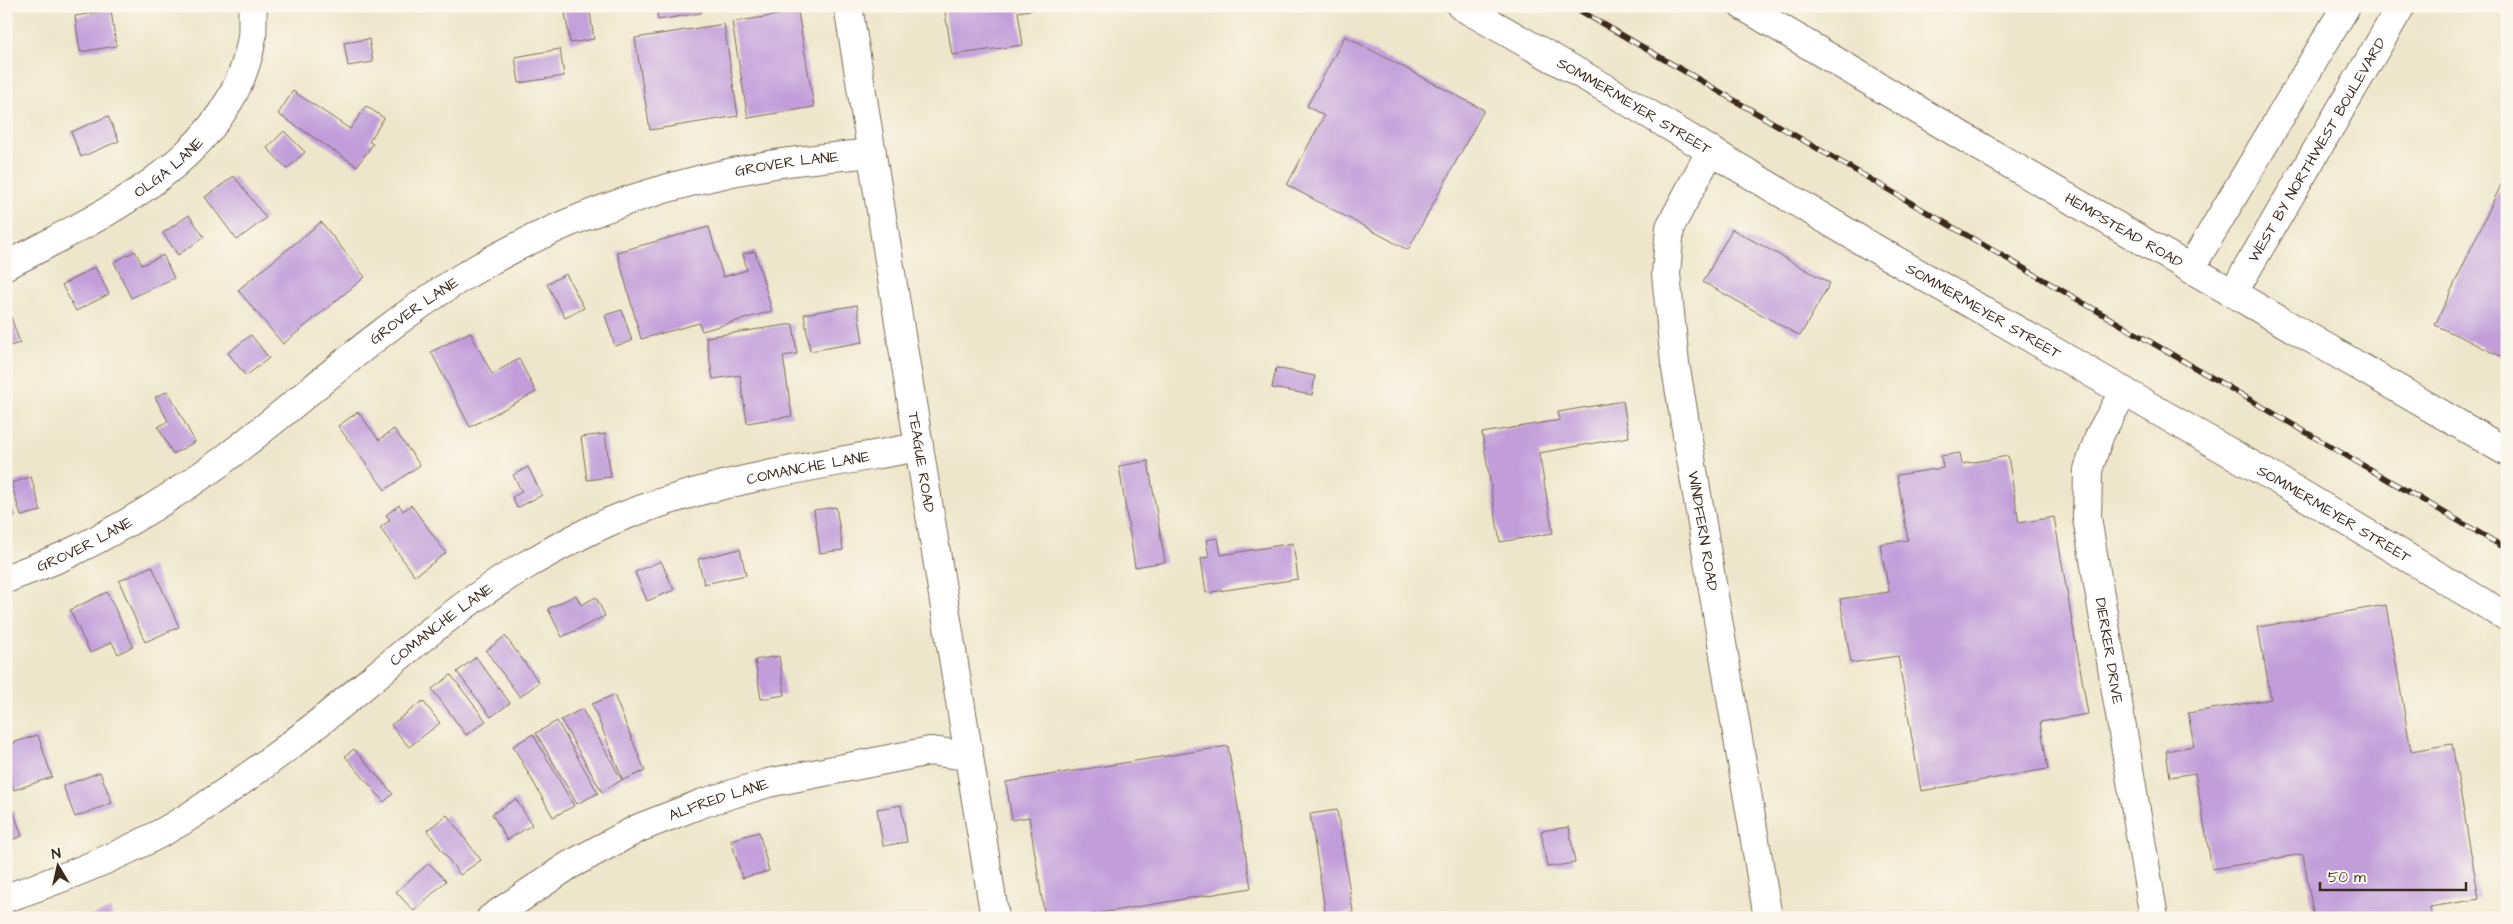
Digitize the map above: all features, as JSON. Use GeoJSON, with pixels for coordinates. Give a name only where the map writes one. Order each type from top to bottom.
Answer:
{"type":"FeatureCollection","features":[{"type":"Feature","properties":{"kind":"street","name":"OLGA LANE"},"geometry":{"type":"LineString","coordinates":[[6,265],[113,209],[160,175],[202,140],[226,107],[243,69],[252,36],[252,6]]}},
{"type":"Feature","properties":{"kind":"street","name":"TEAGUE ROAD"},"geometry":{"type":"LineString","coordinates":[[848,6],[995,918]]}},
{"type":"Feature","properties":{"kind":"street","name":"SOMMERMEYER STREET"},"geometry":{"type":"LineString","coordinates":[[1460,6],[1711,150],[1862,241],[2124,391],[2507,617]]}},
{"type":"Feature","properties":{"kind":"street","name":"HEMPSTEAD ROAD"},"geometry":{"type":"LineString","coordinates":[[1743,6],[2190,269],[2507,452]]}},
{"type":"Feature","properties":{"kind":"street"},"geometry":{"type":"LineString","coordinates":[[2190,269],[2346,6]]}},
{"type":"Feature","properties":{"kind":"street","name":"WEST BY NORTHWEST BOULEVARD"},"geometry":{"type":"LineString","coordinates":[[2233,293],[2401,6]]}},
{"type":"Feature","properties":{"kind":"street","name":"WINDFERN ROAD"},"geometry":{"type":"LineString","coordinates":[[1711,150],[1670,227],[1666,274],[1675,363],[1768,918]]}},
{"type":"Feature","properties":{"kind":"street","name":"GROVER LANE"},"geometry":{"type":"LineString","coordinates":[[6,578],[69,554],[158,505],[218,463],[415,309],[460,278],[572,220],[648,193],[708,177],[771,164],[872,153]]}},
{"type":"Feature","properties":{"kind":"street","name":"DIERKER DRIVE"},"geometry":{"type":"LineString","coordinates":[[2124,391],[2100,434],[2088,470],[2087,518],[2154,918]]}},
{"type":"Feature","properties":{"kind":"street","name":"COMANCHE LANE"},"geometry":{"type":"LineString","coordinates":[[6,898],[50,883],[110,857],[182,821],[277,755],[439,625],[526,566],[580,536],[626,516],[685,496],[762,476],[919,447]]}},
{"type":"Feature","properties":{"kind":"street","name":"ALFRED LANE"},"geometry":{"type":"LineString","coordinates":[[491,918],[568,866],[639,828],[703,803],[768,783],[930,751],[969,756]]}},
{"type":"Feature","properties":{"kind":"building"},"geometry":{"type":"Polygon","coordinates":[[[352,6],[378,6],[379,7],[352,11],[352,6]]]}},
{"type":"Feature","properties":{"kind":"building"},"geometry":{"type":"Polygon","coordinates":[[[564,6],[589,6],[594,39],[570,43],[564,6]]]}},
{"type":"Feature","properties":{"kind":"building"},"geometry":{"type":"Polygon","coordinates":[[[656,6],[700,6],[701,13],[658,20],[656,6]]]}},
{"type":"Feature","properties":{"kind":"building"},"geometry":{"type":"Polygon","coordinates":[[[944,6],[1048,7],[1018,12],[1023,45],[952,55],[944,6]]]}},
{"type":"Feature","properties":{"kind":"building"},"geometry":{"type":"Polygon","coordinates":[[[111,10],[116,46],[80,52],[75,16],[111,10]]]}},
{"type":"Feature","properties":{"kind":"building"},"geometry":{"type":"Polygon","coordinates":[[[798,12],[814,107],[748,118],[732,22],[798,12]]]}},
{"type":"Feature","properties":{"kind":"building"},"geometry":{"type":"Polygon","coordinates":[[[724,24],[738,116],[650,130],[635,38],[724,24]]]}},
{"type":"Feature","properties":{"kind":"building"},"geometry":{"type":"Polygon","coordinates":[[[1345,36],[1484,110],[1408,250],[1287,185],[1324,116],[1307,106],[1345,36]]]}},
{"type":"Feature","properties":{"kind":"building"},"geometry":{"type":"Polygon","coordinates":[[[369,39],[373,62],[348,66],[344,43],[369,39]]]}},
{"type":"Feature","properties":{"kind":"building"},"geometry":{"type":"Polygon","coordinates":[[[560,49],[564,76],[519,83],[515,57],[560,49]]]}},
{"type":"Feature","properties":{"kind":"building"},"geometry":{"type":"Polygon","coordinates":[[[293,91],[350,129],[366,106],[384,118],[369,142],[373,144],[357,166],[278,114],[293,91]]]}},
{"type":"Feature","properties":{"kind":"building"},"geometry":{"type":"Polygon","coordinates":[[[108,116],[119,141],[81,157],[71,132],[108,116]]]}},
{"type":"Feature","properties":{"kind":"building"},"geometry":{"type":"Polygon","coordinates":[[[284,131],[305,152],[287,169],[267,148],[284,131]]]}},
{"type":"Feature","properties":{"kind":"building"},"geometry":{"type":"Polygon","coordinates":[[[2507,172],[2507,359],[2435,325],[2507,172]]]}},
{"type":"Feature","properties":{"kind":"building"},"geometry":{"type":"Polygon","coordinates":[[[234,176],[266,218],[237,240],[205,197],[234,176]]]}},
{"type":"Feature","properties":{"kind":"building"},"geometry":{"type":"Polygon","coordinates":[[[189,215],[204,237],[178,255],[163,233],[189,215]]]}},
{"type":"Feature","properties":{"kind":"building"},"geometry":{"type":"Polygon","coordinates":[[[321,222],[365,277],[283,344],[238,290],[321,222]]]}},
{"type":"Feature","properties":{"kind":"building"},"geometry":{"type":"Polygon","coordinates":[[[709,227],[723,277],[747,270],[743,254],[755,251],[772,311],[702,331],[699,323],[641,339],[617,252],[709,227]]]}},
{"type":"Feature","properties":{"kind":"building"},"geometry":{"type":"Polygon","coordinates":[[[1732,229],[1830,283],[1800,336],[1703,282],[1732,229]]]}},
{"type":"Feature","properties":{"kind":"building"},"geometry":{"type":"Polygon","coordinates":[[[135,251],[142,265],[163,255],[174,278],[131,298],[114,262],[135,251]]]}},
{"type":"Feature","properties":{"kind":"building"},"geometry":{"type":"Polygon","coordinates":[[[95,267],[109,294],[76,311],[62,285],[95,267]]]}},
{"type":"Feature","properties":{"kind":"building"},"geometry":{"type":"Polygon","coordinates":[[[566,274],[584,308],[565,318],[547,284],[566,274]]]}},
{"type":"Feature","properties":{"kind":"building"},"geometry":{"type":"Polygon","coordinates":[[[857,305],[863,342],[810,351],[804,314],[857,305]]]}},
{"type":"Feature","properties":{"kind":"building"},"geometry":{"type":"Polygon","coordinates":[[[622,310],[632,341],[615,346],[605,315],[622,310]]]}},
{"type":"Feature","properties":{"kind":"building"},"geometry":{"type":"Polygon","coordinates":[[[11,317],[20,343],[6,347],[6,318],[11,317]]]}},
{"type":"Feature","properties":{"kind":"building"},"geometry":{"type":"Polygon","coordinates":[[[793,324],[797,354],[783,356],[792,416],[747,423],[740,375],[713,379],[706,337],[793,324]]]}},
{"type":"Feature","properties":{"kind":"building"},"geometry":{"type":"Polygon","coordinates":[[[470,332],[492,374],[519,359],[536,392],[470,427],[431,352],[470,332]]]}},
{"type":"Feature","properties":{"kind":"building"},"geometry":{"type":"Polygon","coordinates":[[[251,335],[269,358],[246,376],[228,353],[251,335]]]}},
{"type":"Feature","properties":{"kind":"building"},"geometry":{"type":"Polygon","coordinates":[[[1276,368],[1315,376],[1312,395],[1272,388],[1276,368]]]}},
{"type":"Feature","properties":{"kind":"building"},"geometry":{"type":"Polygon","coordinates":[[[168,391],[195,442],[173,454],[158,427],[168,421],[155,397],[168,391]]]}},
{"type":"Feature","properties":{"kind":"building"},"geometry":{"type":"Polygon","coordinates":[[[1623,401],[1629,437],[1539,453],[1553,533],[1500,542],[1482,433],[1560,420],[1558,412],[1623,401]]]}},
{"type":"Feature","properties":{"kind":"building"},"geometry":{"type":"Polygon","coordinates":[[[358,412],[379,440],[394,429],[420,465],[385,490],[338,426],[358,412]]]}},
{"type":"Feature","properties":{"kind":"building"},"geometry":{"type":"Polygon","coordinates":[[[605,434],[611,477],[587,480],[581,437],[605,434]]]}},
{"type":"Feature","properties":{"kind":"building"},"geometry":{"type":"Polygon","coordinates":[[[1960,453],[1962,464],[2008,456],[2019,523],[2054,517],[2088,714],[2040,722],[2048,769],[1921,791],[1898,656],[1851,663],[1840,599],[1889,592],[1880,544],[1908,540],[1897,475],[1943,468],[1941,456],[1960,453]]]}},
{"type":"Feature","properties":{"kind":"building"},"geometry":{"type":"Polygon","coordinates":[[[1148,461],[1165,562],[1135,567],[1119,466],[1148,461]]]}},
{"type":"Feature","properties":{"kind":"building"},"geometry":{"type":"Polygon","coordinates":[[[528,467],[542,495],[517,508],[512,497],[522,492],[513,475],[528,467]]]}},
{"type":"Feature","properties":{"kind":"building"},"geometry":{"type":"Polygon","coordinates":[[[31,477],[41,511],[21,516],[11,483],[31,477]]]}},
{"type":"Feature","properties":{"kind":"building"},"geometry":{"type":"Polygon","coordinates":[[[6,493],[15,516],[6,520],[6,493]]]}},
{"type":"Feature","properties":{"kind":"building"},"geometry":{"type":"Polygon","coordinates":[[[399,505],[403,511],[411,505],[446,553],[415,576],[380,528],[390,520],[386,515],[399,505]]]}},
{"type":"Feature","properties":{"kind":"building"},"geometry":{"type":"Polygon","coordinates":[[[836,507],[843,550],[820,553],[814,510],[836,507]]]}},
{"type":"Feature","properties":{"kind":"building"},"geometry":{"type":"Polygon","coordinates":[[[1218,538],[1221,555],[1293,543],[1298,579],[1206,593],[1201,558],[1209,557],[1206,540],[1218,538]]]}},
{"type":"Feature","properties":{"kind":"building"},"geometry":{"type":"Polygon","coordinates":[[[740,549],[746,575],[704,584],[698,559],[740,549]]]}},
{"type":"Feature","properties":{"kind":"building"},"geometry":{"type":"Polygon","coordinates":[[[661,561],[674,590],[647,601],[635,572],[661,561]]]}},
{"type":"Feature","properties":{"kind":"building"},"geometry":{"type":"Polygon","coordinates":[[[152,566],[179,627],[145,642],[119,581],[152,566]]]}},
{"type":"Feature","properties":{"kind":"building"},"geometry":{"type":"Polygon","coordinates":[[[107,592],[133,646],[118,654],[112,642],[90,653],[70,610],[107,592]]]}},
{"type":"Feature","properties":{"kind":"building"},"geometry":{"type":"Polygon","coordinates":[[[576,595],[581,605],[596,597],[605,616],[562,637],[548,609],[576,595]]]}},
{"type":"Feature","properties":{"kind":"building"},"geometry":{"type":"Polygon","coordinates":[[[2386,605],[2411,751],[2452,744],[2479,899],[2430,907],[2432,918],[2314,918],[2303,854],[2212,869],[2195,773],[2170,777],[2166,751],[2194,746],[2188,713],[2271,699],[2258,627],[2386,605]]]}},
{"type":"Feature","properties":{"kind":"building"},"geometry":{"type":"Polygon","coordinates":[[[505,636],[539,682],[520,697],[486,651],[505,636]]]}},
{"type":"Feature","properties":{"kind":"building"},"geometry":{"type":"Polygon","coordinates":[[[779,656],[785,695],[761,699],[755,660],[779,656]]]}},
{"type":"Feature","properties":{"kind":"building"},"geometry":{"type":"Polygon","coordinates":[[[476,657],[510,703],[491,717],[457,672],[476,657]]]}},
{"type":"Feature","properties":{"kind":"building"},"geometry":{"type":"Polygon","coordinates":[[[451,675],[486,721],[466,735],[432,689],[451,675]]]}},
{"type":"Feature","properties":{"kind":"building"},"geometry":{"type":"Polygon","coordinates":[[[614,695],[645,771],[623,780],[592,704],[614,695]]]}},
{"type":"Feature","properties":{"kind":"building"},"geometry":{"type":"Polygon","coordinates":[[[423,701],[440,723],[409,747],[391,725],[423,701]]]}},
{"type":"Feature","properties":{"kind":"building"},"geometry":{"type":"Polygon","coordinates":[[[582,709],[622,780],[602,792],[561,720],[582,709]]]}},
{"type":"Feature","properties":{"kind":"building"},"geometry":{"type":"Polygon","coordinates":[[[557,721],[598,793],[577,804],[536,733],[557,721]]]}},
{"type":"Feature","properties":{"kind":"building"},"geometry":{"type":"Polygon","coordinates":[[[533,734],[574,806],[553,817],[513,746],[533,734]]]}},
{"type":"Feature","properties":{"kind":"building"},"geometry":{"type":"Polygon","coordinates":[[[38,735],[52,777],[14,790],[6,767],[6,745],[38,735]]]}},
{"type":"Feature","properties":{"kind":"building"},"geometry":{"type":"Polygon","coordinates":[[[1228,746],[1251,888],[1070,918],[1045,918],[1029,817],[1012,820],[1006,782],[1228,746]]]}},
{"type":"Feature","properties":{"kind":"building"},"geometry":{"type":"Polygon","coordinates":[[[354,749],[393,794],[384,802],[345,756],[354,749]]]}},
{"type":"Feature","properties":{"kind":"building"},"geometry":{"type":"Polygon","coordinates":[[[100,772],[112,803],[75,817],[63,786],[100,772]]]}},
{"type":"Feature","properties":{"kind":"building"},"geometry":{"type":"Polygon","coordinates":[[[516,799],[532,825],[507,840],[492,814],[516,799]]]}},
{"type":"Feature","properties":{"kind":"building"},"geometry":{"type":"Polygon","coordinates":[[[901,805],[907,842],[883,846],[877,809],[901,805]]]}},
{"type":"Feature","properties":{"kind":"building"},"geometry":{"type":"Polygon","coordinates":[[[13,810],[22,836],[6,842],[6,812],[13,810]]]}},
{"type":"Feature","properties":{"kind":"building"},"geometry":{"type":"Polygon","coordinates":[[[1337,810],[1353,912],[1326,916],[1310,814],[1337,810]]]}},
{"type":"Feature","properties":{"kind":"building"},"geometry":{"type":"Polygon","coordinates":[[[447,815],[481,860],[460,875],[427,830],[447,815]]]}},
{"type":"Feature","properties":{"kind":"building"},"geometry":{"type":"Polygon","coordinates":[[[1569,827],[1575,863],[1547,867],[1541,831],[1569,827]]]}},
{"type":"Feature","properties":{"kind":"building"},"geometry":{"type":"Polygon","coordinates":[[[759,832],[769,871],[742,878],[731,840],[759,832]]]}},
{"type":"Feature","properties":{"kind":"building"},"geometry":{"type":"Polygon","coordinates":[[[429,863],[446,881],[414,911],[396,892],[429,863]]]}},
{"type":"Feature","properties":{"kind":"building"},"geometry":{"type":"Polygon","coordinates":[[[110,909],[113,918],[88,918],[110,909]]]}},
{"type":"Feature","properties":{"kind":"railway"},"geometry":{"type":"LineString","coordinates":[[1572,6],[2507,549]]}}]}
